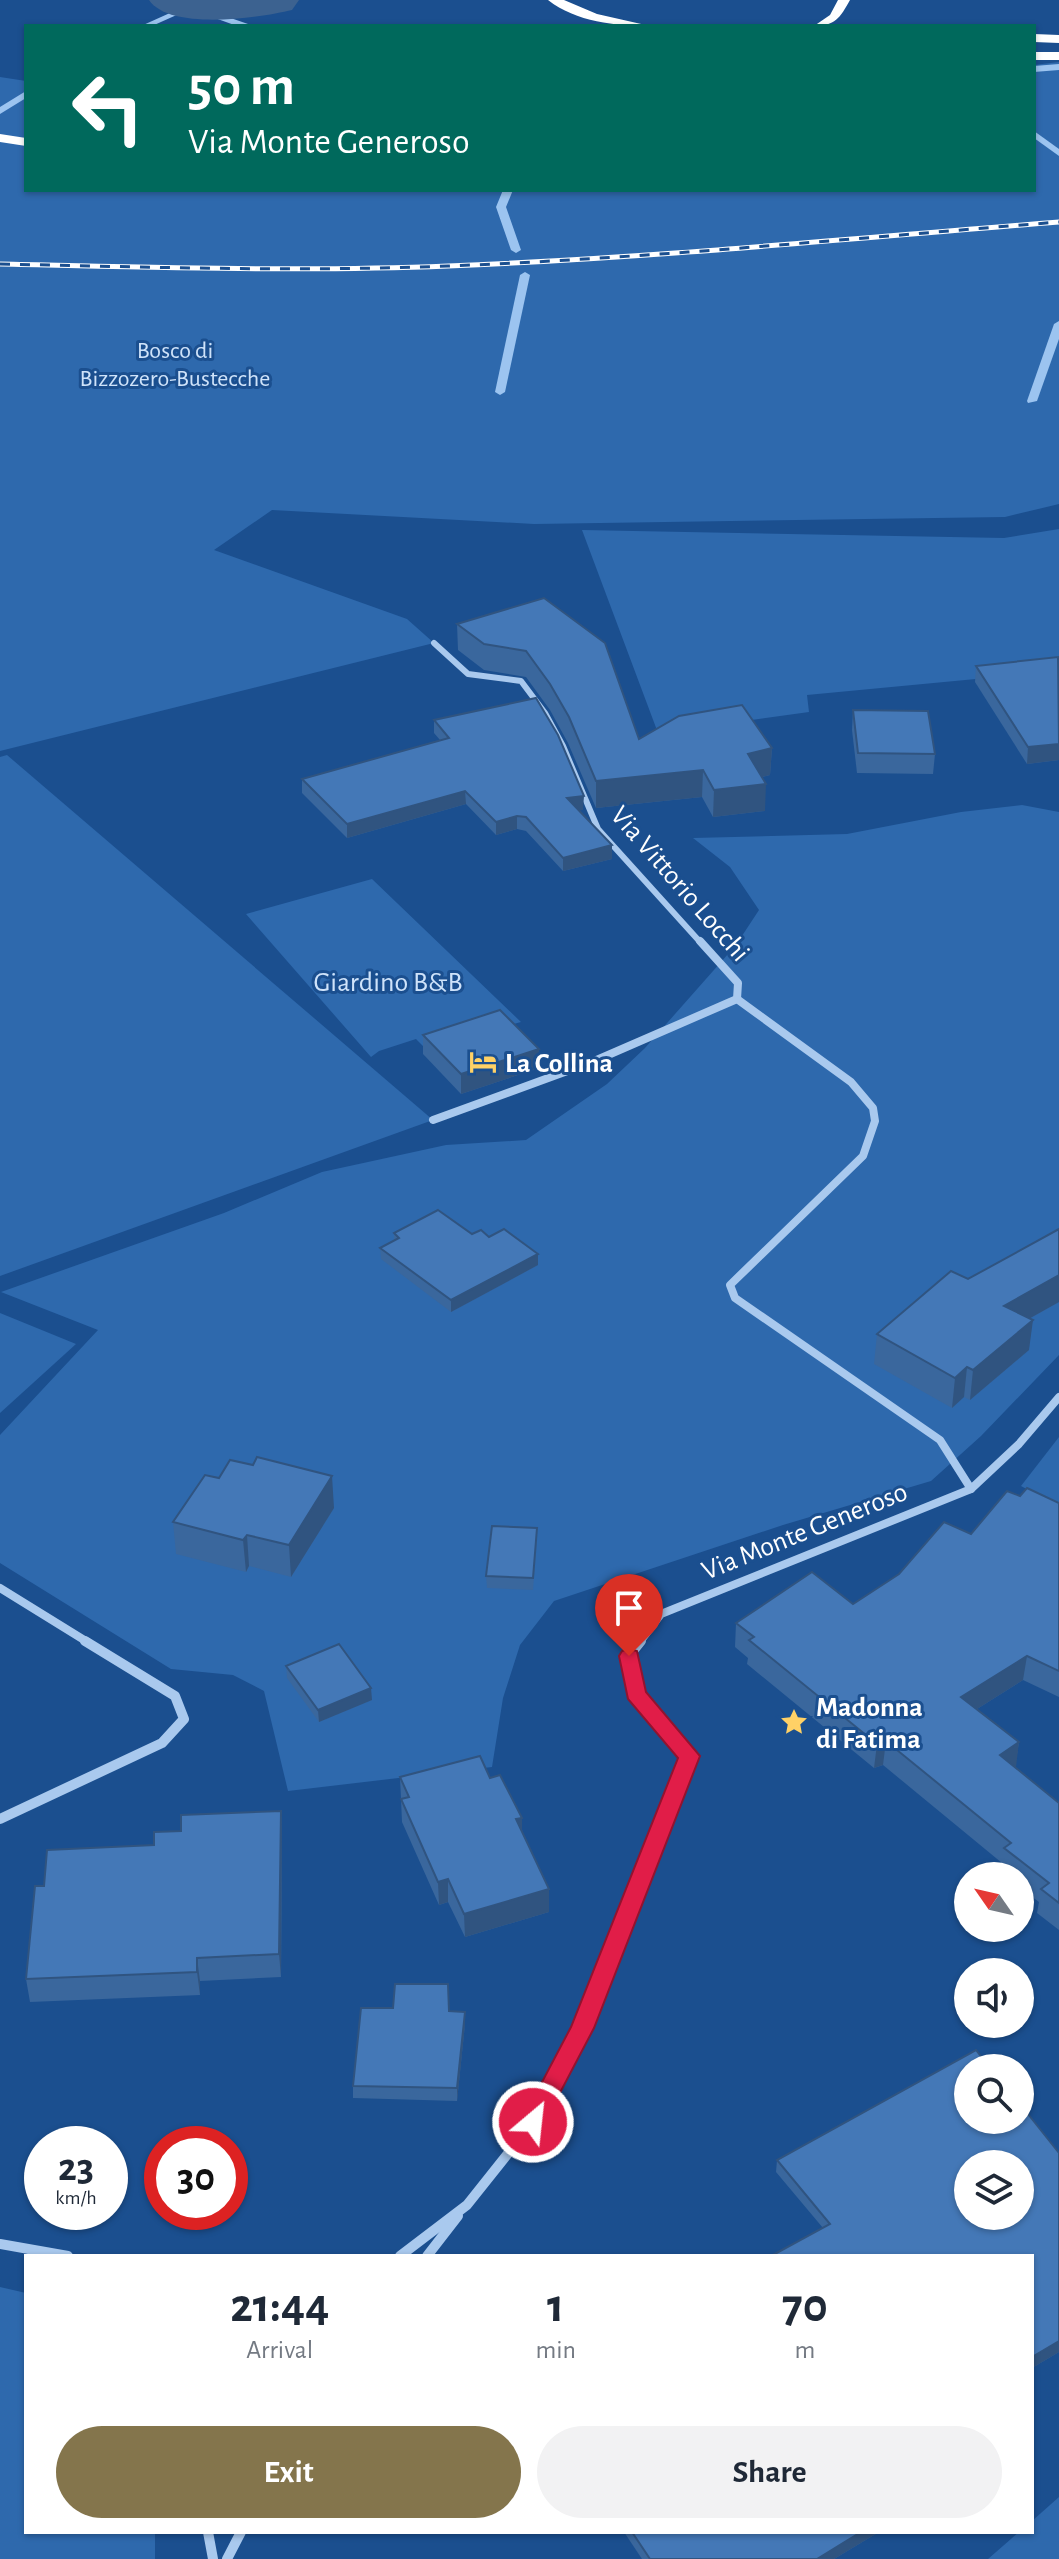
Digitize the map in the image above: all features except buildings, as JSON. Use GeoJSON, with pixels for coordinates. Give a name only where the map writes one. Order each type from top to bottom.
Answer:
{"type":"FeatureCollection","features":[{"type":"Feature","properties":{"kind":"highway"},"geometry":{"type":"LineString","coordinates":[[554,0],[594,17],[633,24]]}},
{"type":"Feature","properties":{"kind":"highway"},"geometry":{"type":"LineString","coordinates":[[823,24],[835,17],[844,0]]}},
{"type":"Feature","properties":{"kind":"highway"},"geometry":{"type":"LineString","coordinates":[[1036,38],[1059,39]]}},
{"type":"Feature","properties":{"kind":"highway"},"geometry":{"type":"LineString","coordinates":[[1036,54],[1059,54]]}},
{"type":"Feature","properties":{"kind":"highway"},"geometry":{"type":"LineString","coordinates":[[0,138],[24,142]]}},
{"type":"Feature","properties":{"kind":"street","name":"Via Vittorio Locchi"},"geometry":{"type":"LineString","coordinates":[[433,1120],[592,1062],[737,999],[738,983],[598,829],[563,746],[545,713],[521,681],[468,674],[434,643]]}},
{"type":"Feature","properties":{"kind":"street"},"geometry":{"type":"LineString","coordinates":[[737,999],[851,1082],[873,1108],[875,1128],[863,1156],[730,1285],[735,1298],[940,1440],[971,1489]]}},
{"type":"Feature","properties":{"kind":"street","name":"Via Monte Generoso"},"geometry":{"type":"LineString","coordinates":[[429,2254],[533,2122],[582,2028],[690,1756],[636,1694],[629,1656],[661,1614],[971,1489],[1019,1444],[1059,1397]]}},
{"type":"Feature","properties":{"kind":"street"},"geometry":{"type":"LineString","coordinates":[[0,1588],[175,1696],[184,1719],[162,1743],[0,1819]]}},
{"type":"Feature","properties":{"kind":"street","name":"Via Monte Generoso"},"geometry":{"type":"LineString","coordinates":[[403,2254],[467,2205]]}},
{"type":"Feature","properties":{"kind":"street"},"geometry":{"type":"LineString","coordinates":[[0,2244],[64,2254]]}},
{"type":"Feature","properties":{"kind":"street"},"geometry":{"type":"LineString","coordinates":[[208,2534],[213,2559]]}},
{"type":"Feature","properties":{"kind":"street"},"geometry":{"type":"LineString","coordinates":[[227,2559],[240,2534]]}},
{"type":"Feature","properties":{"kind":"green space","name":"Bosco di Bizzozero-Bustecche"},"geometry":{"type":"Polygon","coordinates":[[[1059,62],[1059,504],[1005,517],[534,524],[272,510],[214,550],[407,619],[434,643],[0,751],[0,77],[24,81],[24,192],[1036,192],[1036,65],[1059,62]]]}},
{"type":"Feature","properties":{"kind":"green space"},"geometry":{"type":"Polygon","coordinates":[[[1059,529],[1059,671],[807,695],[809,712],[658,733],[582,530],[1004,538],[1059,529]]]}},
{"type":"Feature","properties":{"kind":"green space"},"geometry":{"type":"Polygon","coordinates":[[[7,755],[433,1120],[0,1276],[0,757],[7,755]]]}},
{"type":"Feature","properties":{"kind":"green space"},"geometry":{"type":"Polygon","coordinates":[[[1022,805],[1059,812],[1059,1355],[981,1436],[931,1481],[783,1525],[554,1601],[520,1645],[503,1698],[492,1767],[288,1791],[264,1691],[233,1675],[171,1669],[0,1563],[0,1435],[98,1330],[1,1292],[224,1213],[322,1172],[446,1145],[526,1140],[607,1084],[645,1048],[736,945],[759,910],[730,867],[693,838],[847,834],[961,812],[1022,805]]]}},
{"type":"Feature","properties":{"kind":"green space","name":"Giardino B&B"},"geometry":{"type":"Polygon","coordinates":[[[372,879],[521,1022],[425,1048],[416,1039],[379,1051],[371,1057],[246,914],[372,879]]]}},
{"type":"Feature","properties":{"kind":"green space"},"geometry":{"type":"Polygon","coordinates":[[[0,1313],[76,1344],[0,1413],[0,1313]]]}},
{"type":"Feature","properties":{"kind":"green space"},"geometry":{"type":"Polygon","coordinates":[[[1059,1437],[1059,1507],[1021,1486],[1059,1437]]]}},
{"type":"Feature","properties":{"kind":"green space"},"geometry":{"type":"Polygon","coordinates":[[[0,2287],[24,2293],[24,2534],[155,2534],[155,2559],[0,2559],[0,2287]]]}},
{"type":"Feature","properties":{"kind":"green space"},"geometry":{"type":"Polygon","coordinates":[[[1059,2497],[1059,2559],[988,2559],[1017,2534],[1034,2534],[1034,2519],[1059,2497]]]}},
{"type":"Feature","properties":{"kind":"waterway"},"geometry":{"type":"LineString","coordinates":[[172,0],[190,6],[276,0]]}},
{"type":"Feature","properties":{"kind":"waterway"},"geometry":{"type":"LineString","coordinates":[[150,24],[190,6],[240,24]]}},
{"type":"Feature","properties":{"kind":"waterway"},"geometry":{"type":"LineString","coordinates":[[1036,69],[1059,67]]}},
{"type":"Feature","properties":{"kind":"waterway"},"geometry":{"type":"LineString","coordinates":[[0,111],[24,95]]}},
{"type":"Feature","properties":{"kind":"waterway"},"geometry":{"type":"LineString","coordinates":[[1036,136],[1059,153]]}},
{"type":"Feature","properties":{"kind":"waterway"},"geometry":{"type":"LineString","coordinates":[[507,192],[501,207],[516,250]]}},
{"type":"Feature","properties":{"kind":"waterway"},"geometry":{"type":"LineString","coordinates":[[500,392],[525,275]]}},
{"type":"Feature","properties":{"kind":"waterway"},"geometry":{"type":"LineString","coordinates":[[1032,401],[1059,324]]}},
{"type":"Feature","properties":{"kind":"railway"},"geometry":{"type":"LineString","coordinates":[[0,264],[280,269],[448,266],[677,253],[1059,222]]}},
{"type":"Feature","properties":{"kind":"place","name":"La Collina"},"geometry":{"type":"Point","coordinates":[483,1062]}},
{"type":"Feature","properties":{"kind":"place","name":"Madonna di Fatima"},"geometry":{"type":"Point","coordinates":[794,1722]}},
{"type":"Feature","properties":{"kind":"route"},"geometry":{"type":"LineString","coordinates":[[533,2122],[582,2028],[690,1756],[636,1694],[629,1656]]}}]}
